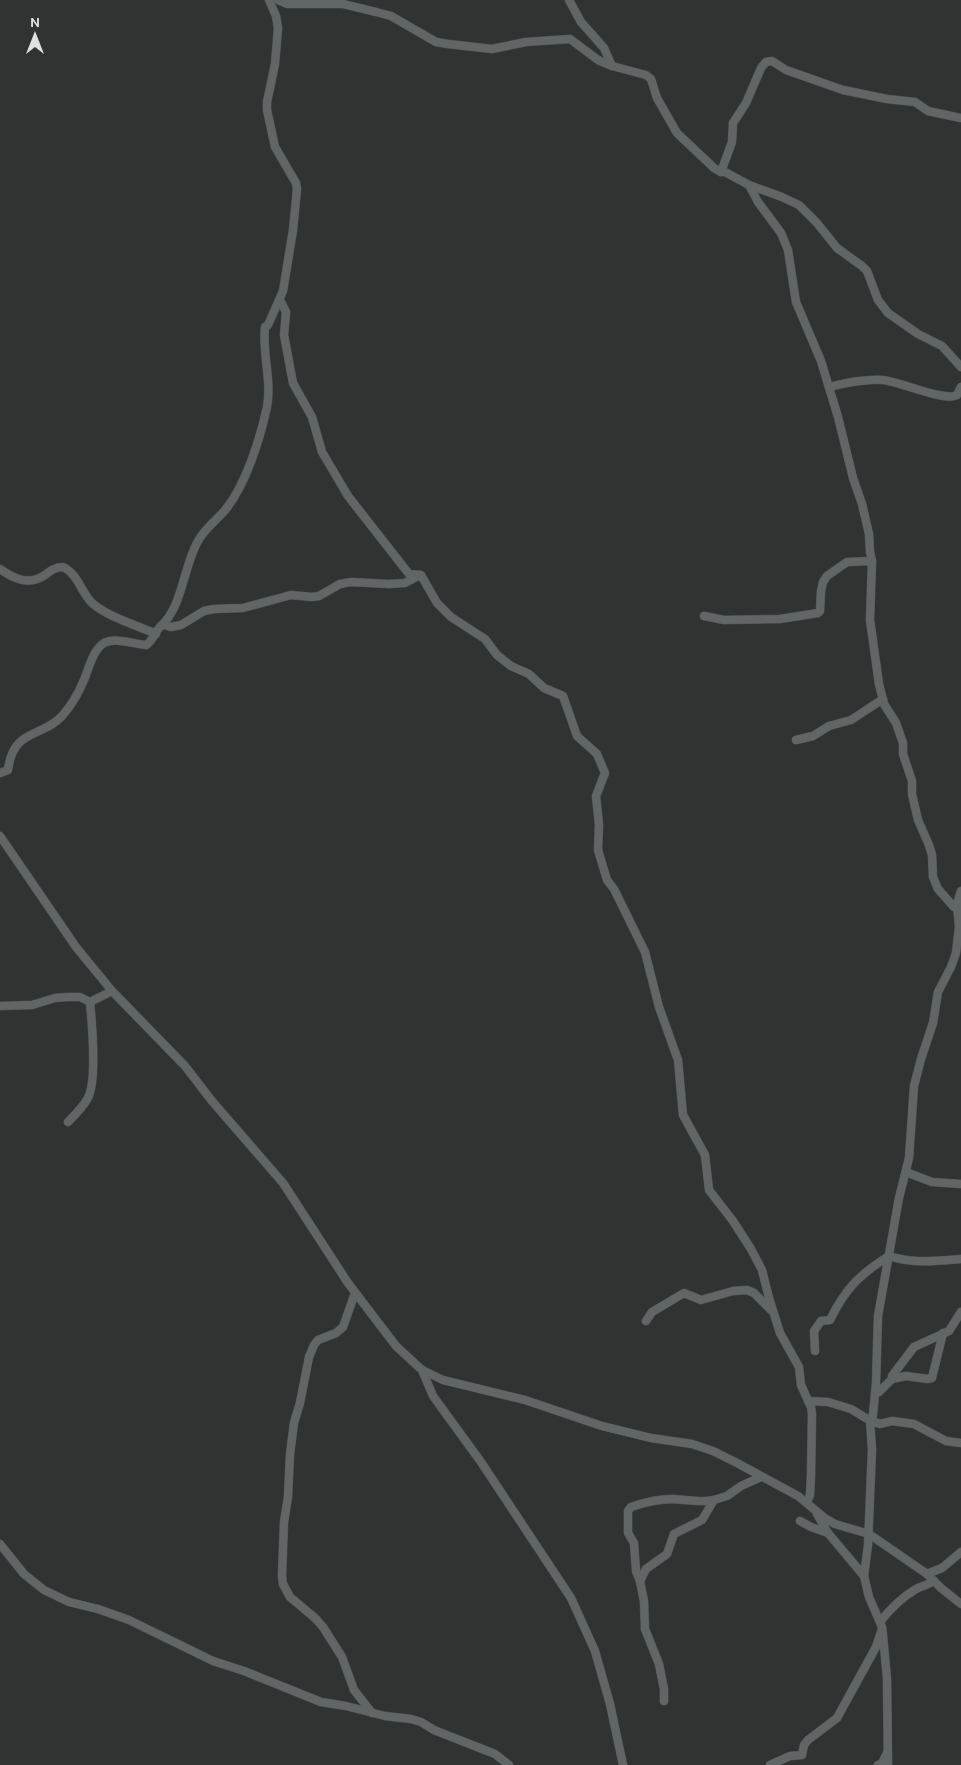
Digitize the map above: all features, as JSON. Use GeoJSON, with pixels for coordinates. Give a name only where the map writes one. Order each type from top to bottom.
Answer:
{"type":"FeatureCollection","features":[{"type":"Feature","properties":{"kind":"street"},"geometry":{"type":"LineString","coordinates":[[0,773],[8,770],[10,757],[24,738],[50,725],[62,716],[79,689],[94,655],[102,645],[109,641],[146,645],[150,643],[160,627],[164,625],[174,604],[198,539],[234,498],[255,452],[268,394],[268,369],[264,348],[265,327],[268,325],[283,290],[293,230],[297,189],[296,183],[275,148],[267,110],[275,64],[278,28],[276,16],[269,0]]}},
{"type":"Feature","properties":{"kind":"street"},"geometry":{"type":"LineString","coordinates":[[278,0],[287,4],[343,4],[376,12],[391,16],[436,42],[448,44],[492,49],[526,42],[570,39],[598,60],[612,66],[646,75],[650,79],[677,133],[714,168],[749,185],[799,205],[817,223],[837,248],[867,271],[878,300],[888,313],[918,334],[942,346],[955,358],[961,367]]}},
{"type":"Feature","properties":{"kind":"street"},"geometry":{"type":"LineString","coordinates":[[570,0],[581,22],[604,48],[612,66]]}},
{"type":"Feature","properties":{"kind":"street"},"geometry":{"type":"LineString","coordinates":[[721,172],[732,142],[733,122],[746,103],[761,68],[766,62],[772,62],[786,70],[843,90],[886,99],[916,102],[928,112],[961,118]]}},
{"type":"Feature","properties":{"kind":"street"},"geometry":{"type":"LineString","coordinates":[[749,185],[758,202],[785,240],[790,258],[796,302],[816,347],[838,417],[869,534],[872,561],[870,620],[879,684],[883,699],[896,723],[903,743],[903,754],[912,781],[918,820],[930,846],[933,877],[938,889],[954,907],[957,904]]}},
{"type":"Feature","properties":{"kind":"street"},"geometry":{"type":"LineString","coordinates":[[280,300],[286,312],[284,335],[293,383],[312,417],[322,452],[348,496],[375,532],[409,574],[421,575]]}},
{"type":"Feature","properties":{"kind":"street"},"geometry":{"type":"LineString","coordinates":[[829,388],[884,380],[904,384],[948,398],[957,395],[961,387]]}},
{"type":"Feature","properties":{"kind":"street"},"geometry":{"type":"LineString","coordinates":[[704,616],[724,620],[780,619],[818,613],[820,611],[823,582],[826,576],[847,562],[872,561]]}},
{"type":"Feature","properties":{"kind":"street"},"geometry":{"type":"LineString","coordinates":[[0,570],[16,579],[28,582],[41,578],[54,569],[63,567],[72,574],[87,596],[98,607],[156,634]]}},
{"type":"Feature","properties":{"kind":"street"},"geometry":{"type":"LineString","coordinates":[[164,625],[171,627],[181,625],[196,615],[209,610],[243,608],[290,595],[319,596],[340,584],[351,582],[405,583],[421,575]]}},
{"type":"Feature","properties":{"kind":"street"},"geometry":{"type":"LineString","coordinates":[[421,575],[437,603],[451,617],[485,639],[497,656],[511,666],[529,674],[544,688],[563,696],[577,736],[595,751],[600,760],[605,773],[596,796],[600,825],[598,838],[599,853],[607,880],[614,890],[645,952],[659,1007],[678,1060],[683,1115],[705,1155],[709,1190],[733,1222],[762,1270],[785,1345],[799,1367],[800,1385],[811,1408],[812,1476],[810,1495],[807,1502]]}},
{"type":"Feature","properties":{"kind":"street"},"geometry":{"type":"LineString","coordinates":[[796,740],[813,736],[829,726],[851,720],[883,699]]}},
{"type":"Feature","properties":{"kind":"street"},"geometry":{"type":"LineString","coordinates":[[0,836],[66,932],[112,991],[185,1066],[212,1101],[283,1182],[356,1293],[396,1346],[422,1370],[444,1380],[525,1400],[602,1426],[702,1447],[737,1463],[807,1502],[815,1511],[828,1533],[864,1576]]}},
{"type":"Feature","properties":{"kind":"street"},"geometry":{"type":"LineString","coordinates":[[888,1765],[887,1679],[881,1625],[869,1597],[864,1576],[869,1534],[872,1418],[878,1316],[899,1198],[909,1158],[914,1086],[933,1023],[938,992],[951,967],[959,941],[957,904],[961,891]]}},
{"type":"Feature","properties":{"kind":"street"},"geometry":{"type":"LineString","coordinates":[[90,1002],[112,991]]}},
{"type":"Feature","properties":{"kind":"street"},"geometry":{"type":"LineString","coordinates":[[0,1006],[32,1005],[55,998],[67,997],[80,997],[90,1002]]}},
{"type":"Feature","properties":{"kind":"street"},"geometry":{"type":"LineString","coordinates":[[68,1122],[88,1098],[92,1085],[93,1032],[90,1002]]}},
{"type":"Feature","properties":{"kind":"street"},"geometry":{"type":"LineString","coordinates":[[906,1172],[932,1182],[961,1184]]}},
{"type":"Feature","properties":{"kind":"street"},"geometry":{"type":"LineString","coordinates":[[889,1256],[912,1262],[940,1262],[961,1259]]}},
{"type":"Feature","properties":{"kind":"street"},"geometry":{"type":"LineString","coordinates":[[815,1351],[814,1331],[821,1321],[830,1320],[848,1289],[889,1256]]}},
{"type":"Feature","properties":{"kind":"street"},"geometry":{"type":"LineString","coordinates":[[646,1322],[652,1312],[684,1293],[701,1300],[741,1290],[754,1293],[774,1314]]}},
{"type":"Feature","properties":{"kind":"street"},"geometry":{"type":"LineString","coordinates":[[356,1293],[343,1327],[336,1333],[318,1340],[308,1357],[300,1403],[294,1423],[290,1454],[288,1497],[284,1522],[282,1576],[283,1584],[290,1597],[316,1618],[323,1627],[342,1657],[354,1690],[372,1713]]}},
{"type":"Feature","properties":{"kind":"street"},"geometry":{"type":"LineString","coordinates":[[892,1379],[892,1376],[914,1347],[949,1331],[961,1312]]}},
{"type":"Feature","properties":{"kind":"street"},"geometry":{"type":"LineString","coordinates":[[874,1393],[879,1392],[892,1379],[900,1376],[932,1378],[943,1333]]}},
{"type":"Feature","properties":{"kind":"street"},"geometry":{"type":"LineString","coordinates":[[422,1370],[433,1396],[476,1456],[571,1598],[595,1652],[610,1704],[624,1765]]}},
{"type":"Feature","properties":{"kind":"street"},"geometry":{"type":"LineString","coordinates":[[808,1401],[828,1402],[851,1408],[869,1420],[872,1418],[880,1424],[892,1421],[914,1424],[946,1441],[961,1442]]}},
{"type":"Feature","properties":{"kind":"street"},"geometry":{"type":"LineString","coordinates":[[664,1701],[664,1689],[656,1654],[645,1629],[644,1601],[636,1571],[634,1543],[628,1533],[628,1511],[631,1507],[665,1499],[686,1501],[714,1500],[727,1496],[741,1486],[760,1477]]}},
{"type":"Feature","properties":{"kind":"street"},"geometry":{"type":"LineString","coordinates":[[640,1581],[646,1569],[667,1554],[674,1534],[702,1520],[714,1500]]}},
{"type":"Feature","properties":{"kind":"street"},"geometry":{"type":"LineString","coordinates":[[815,1511],[835,1524],[869,1534],[927,1574],[961,1604]]}},
{"type":"Feature","properties":{"kind":"street"},"geometry":{"type":"LineString","coordinates":[[800,1521],[828,1533]]}},
{"type":"Feature","properties":{"kind":"street"},"geometry":{"type":"LineString","coordinates":[[0,1544],[24,1574],[44,1590],[69,1602],[98,1609],[129,1620],[212,1661],[244,1671],[312,1699],[422,1722],[434,1730],[495,1754],[509,1765]]}},
{"type":"Feature","properties":{"kind":"street"},"geometry":{"type":"LineString","coordinates":[[927,1574],[942,1568],[961,1552]]}},
{"type":"Feature","properties":{"kind":"street"},"geometry":{"type":"LineString","coordinates":[[770,1765],[790,1756],[802,1755],[804,1745],[808,1740],[837,1718],[876,1647],[881,1625],[894,1605],[918,1588],[934,1581]]}},
{"type":"Feature","properties":{"kind":"street"},"geometry":{"type":"LineString","coordinates":[[878,1765],[882,1763],[888,1752]]}}]}
